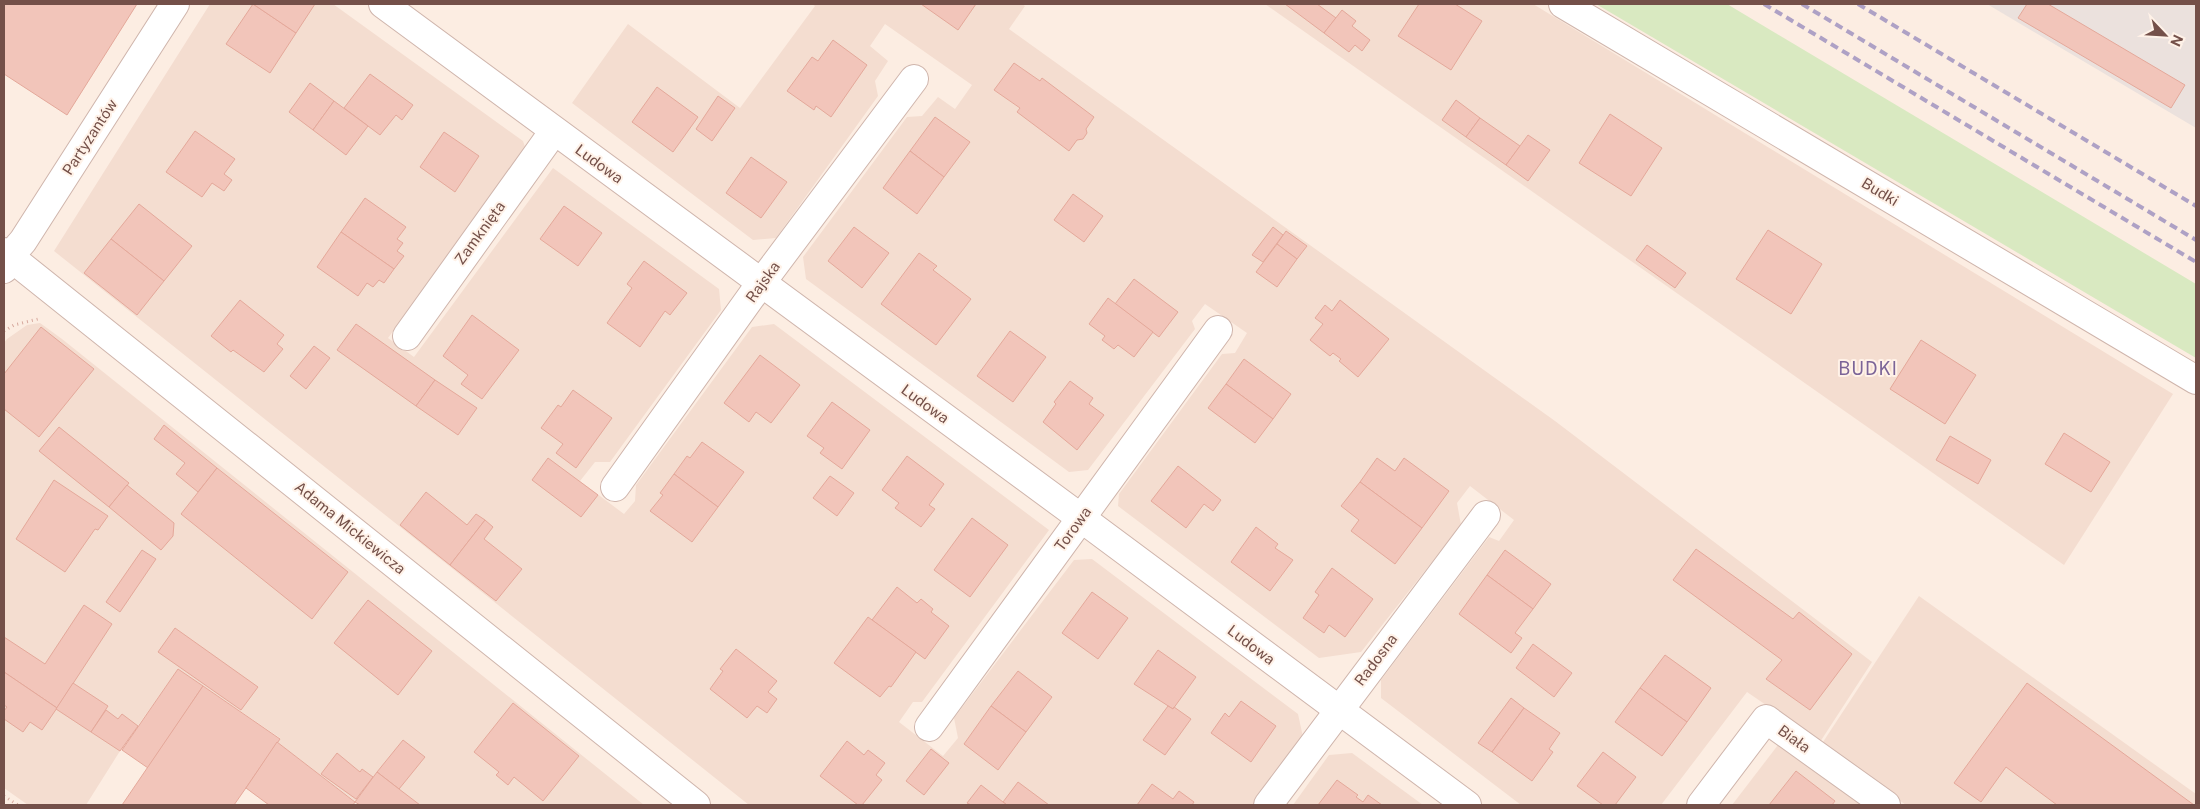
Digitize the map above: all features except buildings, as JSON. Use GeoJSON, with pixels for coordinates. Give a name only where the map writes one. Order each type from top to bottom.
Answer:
{"type":"FeatureCollection","features":[{"type":"Feature","properties":{"kind":"street","name":"Partyzantów"},"geometry":{"type":"LineString","coordinates":[[6,259],[23,241],[175,4]]}},
{"type":"Feature","properties":{"kind":"street","name":"Ludowa"},"geometry":{"type":"LineString","coordinates":[[383,4],[1467,805]]}},
{"type":"Feature","properties":{"kind":"street","name":"Budki"},"geometry":{"type":"LineString","coordinates":[[1563,4],[2196,380]]}},
{"type":"Feature","properties":{"kind":"street","name":"Rajska"},"geometry":{"type":"LineString","coordinates":[[615,487],[761,283],[914,79]]}},
{"type":"Feature","properties":{"kind":"street","name":"Zamknięta"},"geometry":{"type":"LineString","coordinates":[[407,336],[554,130]]}},
{"type":"Feature","properties":{"kind":"street","name":"Adama Mickiewicza"},"geometry":{"type":"LineString","coordinates":[[6,259],[696,805]]}},
{"type":"Feature","properties":{"kind":"street","name":"Torowa"},"geometry":{"type":"LineString","coordinates":[[929,727],[1218,330]]}},
{"type":"Feature","properties":{"kind":"street","name":"Radosna"},"geometry":{"type":"LineString","coordinates":[[1268,805],[1486,515]]}},
{"type":"Feature","properties":{"kind":"street","name":"Biała"},"geometry":{"type":"LineString","coordinates":[[1701,805],[1766,719],[1886,805]]}},
{"type":"Feature","properties":{"kind":"path"},"geometry":{"type":"LineString","coordinates":[[4,796],[18,805]]}},
{"type":"Feature","properties":{"kind":"shaded area"},"geometry":{"type":"Polygon","coordinates":[[[210,4],[333,4],[523,141],[526,150],[388,338],[414,357],[553,168],[719,289],[721,310],[610,462],[595,462],[580,481],[624,514],[635,501],[636,485],[752,327],[774,324],[1049,530],[922,702],[913,702],[899,722],[943,756],[958,738],[954,718],[1074,560],[1092,559],[1298,714],[1303,737],[1254,805],[749,805],[54,251],[210,4]]]}},
{"type":"Feature","properties":{"kind":"shaded area"},"geometry":{"type":"Polygon","coordinates":[[[812,4],[1022,4],[1025,6],[1009,29],[1555,421],[1872,662],[1820,742],[1747,692],[1661,805],[1521,805],[1381,698],[1381,680],[1489,537],[1499,541],[1514,520],[1470,486],[1457,503],[1461,525],[1361,652],[1319,658],[1118,506],[1119,494],[1222,354],[1235,353],[1247,333],[1205,304],[1192,321],[1195,329],[1088,470],[1069,472],[806,279],[803,257],[907,117],[922,116],[938,97],[955,109],[972,85],[885,24],[870,46],[888,61],[875,81],[878,96],[776,238],[753,240],[572,103],[628,24],[740,108],[815,6],[812,4]]]}},
{"type":"Feature","properties":{"kind":"shaded area"},"geometry":{"type":"Polygon","coordinates":[[[1265,4],[1533,4],[2173,394],[2064,565],[1265,4]]]}},
{"type":"Feature","properties":{"kind":"shaded area"},"geometry":{"type":"Polygon","coordinates":[[[1987,4],[2196,4],[2196,128],[1987,4]]]}},
{"type":"Feature","properties":{"kind":"shaded area"},"geometry":{"type":"Polygon","coordinates":[[[40,323],[644,805],[360,805],[277,742],[280,738],[178,669],[120,751],[86,805],[28,805],[4,788],[4,343],[27,325],[40,323]]]}},
{"type":"Feature","properties":{"kind":"shaded area"},"geometry":{"type":"Polygon","coordinates":[[[1919,596],[2196,794],[2196,805],[1906,805],[1821,745],[1919,596]]]}},
{"type":"Feature","properties":{"kind":"shaded area"},"geometry":{"type":"Polygon","coordinates":[[[1791,744],[1876,805],[1732,805],[1778,745],[1791,744]]]}},
{"type":"Feature","properties":{"kind":"shaded area"},"geometry":{"type":"Polygon","coordinates":[[[1352,753],[1423,805],[1293,805],[1329,755],[1352,753]]]}},
{"type":"Feature","properties":{"kind":"green space"},"geometry":{"type":"Polygon","coordinates":[[[1596,4],[1727,4],[2196,284],[2196,358],[1596,4]]]}},
{"type":"Feature","properties":{"kind":"railway"},"geometry":{"type":"LineString","coordinates":[[1764,4],[2196,262]]}},
{"type":"Feature","properties":{"kind":"railway"},"geometry":{"type":"LineString","coordinates":[[1802,4],[2196,240]]}},
{"type":"Feature","properties":{"kind":"railway"},"geometry":{"type":"LineString","coordinates":[[1858,4],[2196,206]]}},
{"type":"Feature","properties":{"kind":"district","name":"BUDKI"},"geometry":{"type":"Point","coordinates":[1868,369]}}]}
